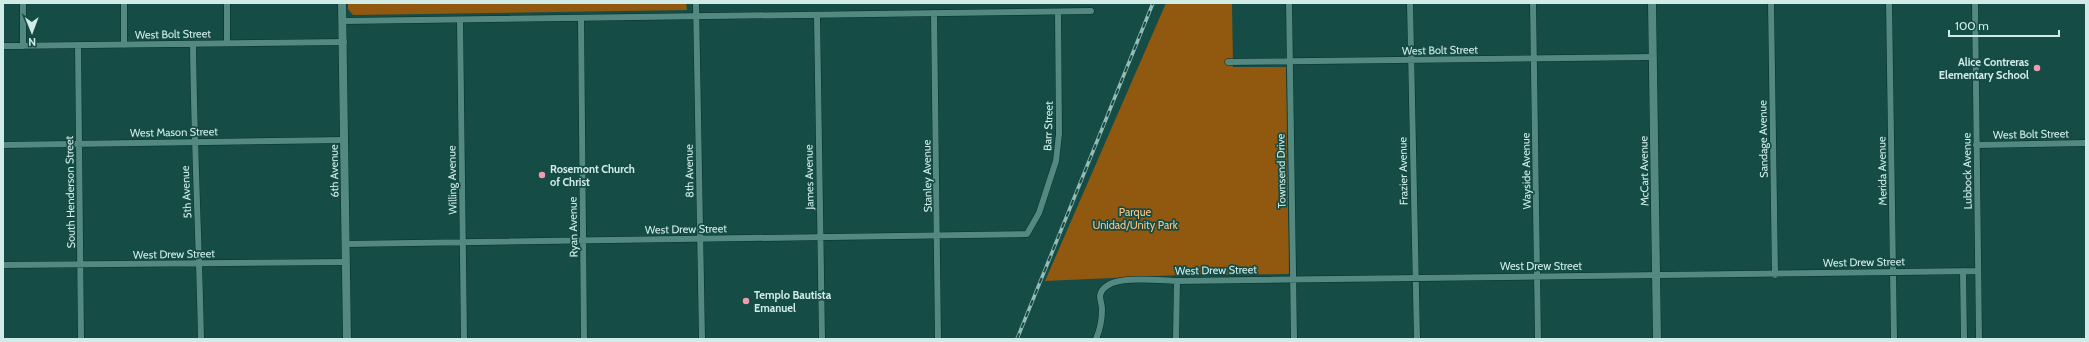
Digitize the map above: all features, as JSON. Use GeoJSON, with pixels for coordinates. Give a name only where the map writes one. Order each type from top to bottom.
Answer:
{"type":"FeatureCollection","features":[{"type":"Feature","properties":{"kind":"street"},"geometry":{"type":"LineString","coordinates":[[23,3],[23,46]]}},
{"type":"Feature","properties":{"kind":"street"},"geometry":{"type":"LineString","coordinates":[[124,3],[124,44]]}},
{"type":"Feature","properties":{"kind":"street"},"geometry":{"type":"LineString","coordinates":[[227,3],[228,43]]}},
{"type":"Feature","properties":{"kind":"street","name":"6th Avenue"},"geometry":{"type":"LineString","coordinates":[[342,3],[344,42],[347,339]]}},
{"type":"Feature","properties":{"kind":"street","name":"8th Avenue"},"geometry":{"type":"LineString","coordinates":[[696,3],[702,339]]}},
{"type":"Feature","properties":{"kind":"street","name":"Townsend Drive"},"geometry":{"type":"LineString","coordinates":[[1289,3],[1294,339]]}},
{"type":"Feature","properties":{"kind":"street","name":"Frazier Avenue"},"geometry":{"type":"LineString","coordinates":[[1410,3],[1417,339]]}},
{"type":"Feature","properties":{"kind":"street","name":"Wayside Avenue"},"geometry":{"type":"LineString","coordinates":[[1533,3],[1538,339]]}},
{"type":"Feature","properties":{"kind":"street","name":"McCart Avenue"},"geometry":{"type":"LineString","coordinates":[[1652,3],[1657,339]]}},
{"type":"Feature","properties":{"kind":"street","name":"Sandage Avenue"},"geometry":{"type":"LineString","coordinates":[[1772,3],[1775,275]]}},
{"type":"Feature","properties":{"kind":"street","name":"Merida Avenue"},"geometry":{"type":"LineString","coordinates":[[1889,3],[1894,339]]}},
{"type":"Feature","properties":{"kind":"street","name":"Lubbock Avenue"},"geometry":{"type":"LineString","coordinates":[[1975,3],[1979,339]]}},
{"type":"Feature","properties":{"kind":"street"},"geometry":{"type":"LineString","coordinates":[[343,21],[1091,11]]}},
{"type":"Feature","properties":{"kind":"street","name":"Barr Street"},"geometry":{"type":"LineString","coordinates":[[1027,234],[1039,213],[1056,161],[1059,134],[1058,12]]}},
{"type":"Feature","properties":{"kind":"street","name":"Stanley Avenue"},"geometry":{"type":"LineString","coordinates":[[934,13],[938,236],[938,339]]}},
{"type":"Feature","properties":{"kind":"street","name":"James Avenue"},"geometry":{"type":"LineString","coordinates":[[817,15],[822,339]]}},
{"type":"Feature","properties":{"kind":"street","name":"Ryan Avenue"},"geometry":{"type":"LineString","coordinates":[[581,18],[584,339]]}},
{"type":"Feature","properties":{"kind":"street","name":"Willing Avenue"},"geometry":{"type":"LineString","coordinates":[[460,20],[464,339]]}},
{"type":"Feature","properties":{"kind":"street","name":"West Bolt Street"},"geometry":{"type":"LineString","coordinates":[[3,46],[344,42]]}},
{"type":"Feature","properties":{"kind":"street","name":"5th Avenue"},"geometry":{"type":"LineString","coordinates":[[193,44],[194,142],[200,263],[201,339]]}},
{"type":"Feature","properties":{"kind":"street","name":"South Henderson Street"},"geometry":{"type":"LineString","coordinates":[[78,46],[81,339]]}},
{"type":"Feature","properties":{"kind":"street","name":"West Bolt Street"},"geometry":{"type":"LineString","coordinates":[[1228,62],[1653,57]]}},
{"type":"Feature","properties":{"kind":"street","name":"West Mason Street"},"geometry":{"type":"LineString","coordinates":[[3,145],[345,140]]}},
{"type":"Feature","properties":{"kind":"street","name":"West Bolt Street"},"geometry":{"type":"LineString","coordinates":[[1976,145],[2086,143]]}},
{"type":"Feature","properties":{"kind":"street","name":"West Drew Street"},"geometry":{"type":"LineString","coordinates":[[346,244],[1027,234]]}},
{"type":"Feature","properties":{"kind":"street","name":"West Drew Street"},"geometry":{"type":"LineString","coordinates":[[3,265],[346,262]]}},
{"type":"Feature","properties":{"kind":"street","name":"West Drew Street"},"geometry":{"type":"LineString","coordinates":[[1096,339],[1101,322],[1100,296],[1105,286],[1114,281],[1124,280],[1177,281],[1538,276],[1775,275],[1894,271],[1978,271]]}},
{"type":"Feature","properties":{"kind":"street"},"geometry":{"type":"LineString","coordinates":[[1963,271],[1964,339]]}},
{"type":"Feature","properties":{"kind":"street"},"geometry":{"type":"LineString","coordinates":[[1176,339],[1177,281]]}},
{"type":"Feature","properties":{"kind":"green space"},"geometry":{"type":"Polygon","coordinates":[[[348,3],[686,3],[687,10],[353,15],[348,9],[348,3]]]}},
{"type":"Feature","properties":{"kind":"green space","name":"Parque Unidad/Unity Park"},"geometry":{"type":"Polygon","coordinates":[[[1166,3],[1232,3],[1233,67],[1286,67],[1289,274],[1180,275],[1045,281],[1166,3]]]}},
{"type":"Feature","properties":{"kind":"railway"},"geometry":{"type":"LineString","coordinates":[[1017,339],[1153,3]]}},
{"type":"Feature","properties":{"kind":"place","name":"Alice Contreras Elementary School"},"geometry":{"type":"Point","coordinates":[2037,68]}},
{"type":"Feature","properties":{"kind":"place","name":"Rosemont Church of Christ"},"geometry":{"type":"Point","coordinates":[542,175]}},
{"type":"Feature","properties":{"kind":"place","name":"Templo Bautista Emanuel"},"geometry":{"type":"Point","coordinates":[746,301]}}]}
